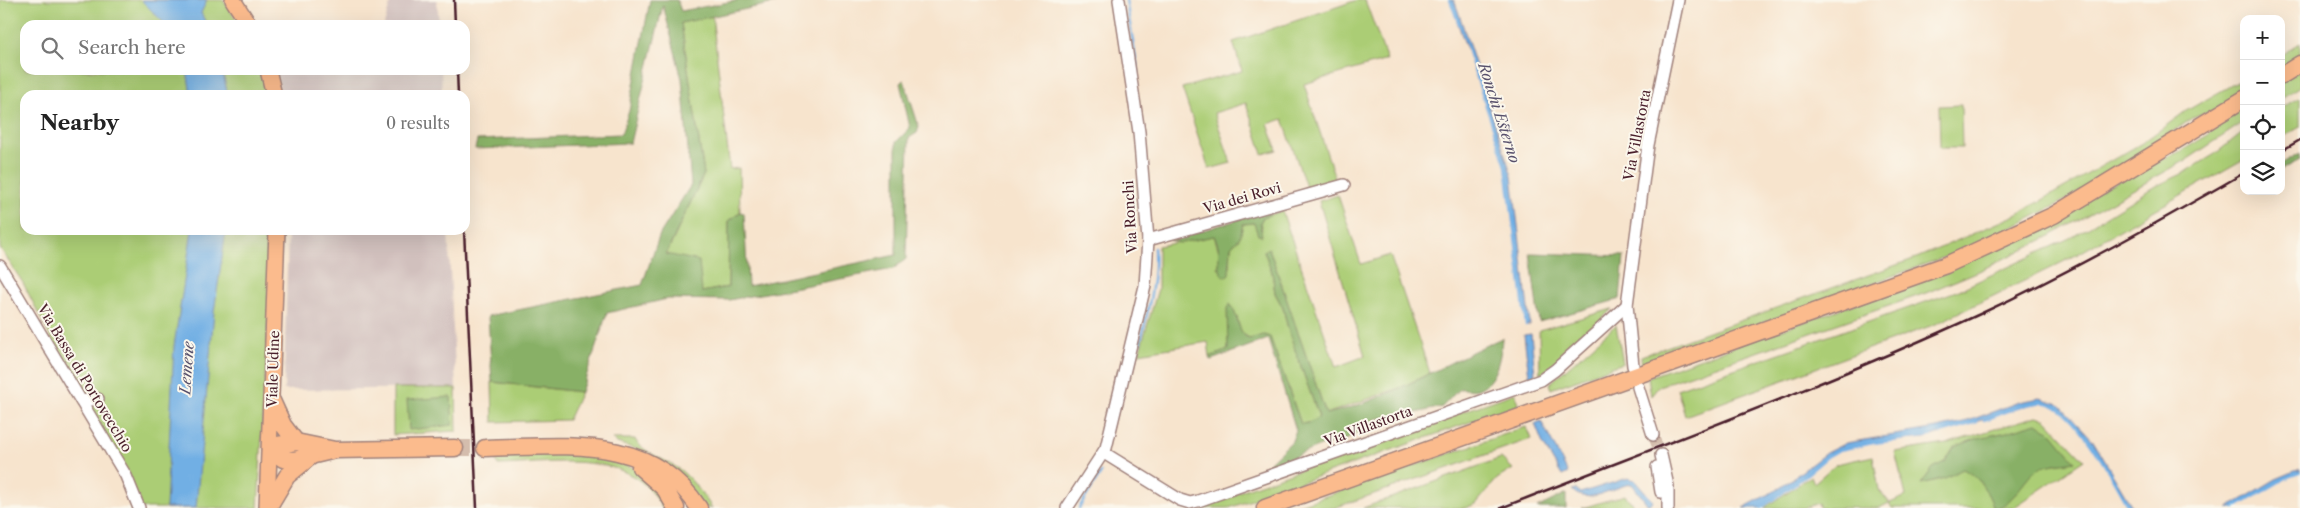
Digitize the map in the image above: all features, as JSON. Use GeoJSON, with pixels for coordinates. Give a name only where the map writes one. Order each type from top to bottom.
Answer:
{"type":"FeatureCollection","features":[{"type":"Feature","properties":{"kind":"highway"},"geometry":{"type":"LineString","coordinates":[[2285,73],[2300,64]]}},
{"type":"Feature","properties":{"kind":"highway"},"geometry":{"type":"LineString","coordinates":[[1265,508],[1905,281],[1983,249],[2054,215],[2240,101]]}},
{"type":"Feature","properties":{"kind":"highway"},"geometry":{"type":"LineString","coordinates":[[272,401],[283,425],[296,442]]}},
{"type":"Feature","properties":{"kind":"highway"},"geometry":{"type":"LineString","coordinates":[[334,450],[294,460],[282,459],[270,450],[278,444],[296,442],[334,450],[455,448]]}},
{"type":"Feature","properties":{"kind":"highway"},"geometry":{"type":"LineString","coordinates":[[569,447],[610,453],[632,462],[665,489],[676,508]]}},
{"type":"Feature","properties":{"kind":"highway"},"geometry":{"type":"LineString","coordinates":[[485,448],[569,447],[610,449],[645,460],[669,474],[684,489],[698,508]]}},
{"type":"Feature","properties":{"kind":"highway"},"geometry":{"type":"LineString","coordinates":[[268,508],[287,476],[310,457]]}},
{"type":"Feature","properties":{"kind":"main road"},"geometry":{"type":"LineString","coordinates":[[233,0],[247,20]]}},
{"type":"Feature","properties":{"kind":"main road"},"geometry":{"type":"LineString","coordinates":[[269,75],[273,90]]}},
{"type":"Feature","properties":{"kind":"main road","name":"Viale Udine"},"geometry":{"type":"LineString","coordinates":[[268,508],[277,235]]}},
{"type":"Feature","properties":{"kind":"street","name":"Via Ronchi"},"geometry":{"type":"LineString","coordinates":[[1067,508],[1104,453],[1145,286],[1148,240],[1139,132],[1119,0]]}},
{"type":"Feature","properties":{"kind":"street","name":"Via Villastorta"},"geometry":{"type":"LineString","coordinates":[[1633,366],[1627,305],[1648,145],[1678,0]]}},
{"type":"Feature","properties":{"kind":"street","name":"Via dei Rovi"},"geometry":{"type":"LineString","coordinates":[[1148,240],[1344,185]]}},
{"type":"Feature","properties":{"kind":"street","name":"Via Bassa di Portovecchio"},"geometry":{"type":"LineString","coordinates":[[0,266],[126,476],[139,508]]}},
{"type":"Feature","properties":{"kind":"street","name":"Via Villastorta"},"geometry":{"type":"LineString","coordinates":[[1104,453],[1180,500],[1190,503],[1198,502],[1541,380],[1555,370],[1627,305]]}},
{"type":"Feature","properties":{"kind":"street"},"geometry":{"type":"LineString","coordinates":[[1638,387],[1653,435]]}},
{"type":"Feature","properties":{"kind":"street"},"geometry":{"type":"LineString","coordinates":[[81,401],[98,399]]}},
{"type":"Feature","properties":{"kind":"street"},"geometry":{"type":"LineString","coordinates":[[1661,455],[1668,486],[1668,508]]}},
{"type":"Feature","properties":{"kind":"street"},"geometry":{"type":"LineString","coordinates":[[1656,467],[1662,498],[1660,508]]}},
{"type":"Feature","properties":{"kind":"shaded area"},"geometry":{"type":"Polygon","coordinates":[[[391,0],[437,0],[439,20],[385,20],[391,0]]]}},
{"type":"Feature","properties":{"kind":"shaded area"},"geometry":{"type":"Polygon","coordinates":[[[277,75],[441,75],[442,90],[280,90],[277,75]]]}},
{"type":"Feature","properties":{"kind":"shaded area"},"geometry":{"type":"Polygon","coordinates":[[[288,235],[448,235],[456,388],[284,390],[288,235]]]}},
{"type":"Feature","properties":{"kind":"green space"},"geometry":{"type":"Polygon","coordinates":[[[0,0],[223,0],[237,20],[20,20],[20,75],[262,75],[266,90],[20,90],[20,235],[273,235],[258,508],[141,508],[23,283],[0,248],[0,0]]]}},
{"type":"Feature","properties":{"kind":"green space"},"geometry":{"type":"Polygon","coordinates":[[[650,0],[677,0],[681,11],[740,0],[789,0],[681,23],[704,174],[666,254],[699,261],[702,292],[728,287],[729,221],[740,212],[744,213],[748,286],[896,255],[896,142],[910,128],[900,83],[904,80],[919,127],[917,133],[909,138],[906,259],[893,269],[729,300],[667,299],[607,313],[581,392],[492,382],[488,316],[642,285],[660,234],[691,185],[682,79],[663,5],[630,143],[475,149],[477,140],[621,134],[629,111],[650,0]]]}},
{"type":"Feature","properties":{"kind":"green space"},"geometry":{"type":"Polygon","coordinates":[[[1357,0],[1365,0],[1387,60],[1304,84],[1336,181],[1307,190],[1283,119],[1268,124],[1277,150],[1263,154],[1246,103],[1214,113],[1231,163],[1209,169],[1182,88],[1242,71],[1233,42],[1357,0]]]}},
{"type":"Feature","properties":{"kind":"green space"},"geometry":{"type":"Polygon","coordinates":[[[712,15],[730,169],[739,168],[740,212],[729,221],[728,287],[702,292],[666,255],[704,174],[681,23],[712,15]]]}},
{"type":"Feature","properties":{"kind":"green space"},"geometry":{"type":"Polygon","coordinates":[[[2300,43],[2300,56],[2285,65],[2285,52],[2300,43]]]}},
{"type":"Feature","properties":{"kind":"green space"},"geometry":{"type":"Polygon","coordinates":[[[2300,70],[2300,86],[2285,95],[2285,79],[2300,70]]]}},
{"type":"Feature","properties":{"kind":"green space"},"geometry":{"type":"Polygon","coordinates":[[[2240,80],[2240,94],[2217,109],[2193,118],[2172,132],[2156,146],[2053,207],[1973,247],[1642,366],[1641,356],[1919,257],[2016,215],[2142,143],[2186,111],[2240,80]]]}},
{"type":"Feature","properties":{"kind":"green space"},"geometry":{"type":"Polygon","coordinates":[[[2300,97],[2300,127],[2285,136],[2285,106],[2300,97]]]}},
{"type":"Feature","properties":{"kind":"green space"},"geometry":{"type":"Polygon","coordinates":[[[1961,105],[1962,148],[1940,148],[1939,106],[1961,105]]]}},
{"type":"Feature","properties":{"kind":"green space"},"geometry":{"type":"Polygon","coordinates":[[[2240,107],[2240,125],[2188,159],[2050,236],[1979,271],[1926,293],[1659,386],[1651,396],[1648,377],[1933,276],[2145,167],[2183,150],[2208,135],[2233,111],[2240,107]]]}},
{"type":"Feature","properties":{"kind":"green space"},"geometry":{"type":"Polygon","coordinates":[[[2240,134],[2240,161],[2069,259],[1936,324],[1685,416],[1677,389],[1957,291],[2074,236],[2152,188],[2184,173],[2215,154],[2240,134]]]}},
{"type":"Feature","properties":{"kind":"green space"},"geometry":{"type":"Polygon","coordinates":[[[2300,153],[2300,160],[2285,168],[2285,162],[2300,153]]]}},
{"type":"Feature","properties":{"kind":"green space"},"geometry":{"type":"Polygon","coordinates":[[[1338,195],[1361,264],[1390,255],[1430,373],[1402,387],[1326,414],[1269,249],[1264,251],[1272,272],[1275,293],[1283,308],[1289,333],[1319,417],[1309,423],[1301,424],[1270,337],[1249,339],[1240,330],[1237,317],[1228,335],[1228,350],[1210,357],[1208,342],[1139,353],[1158,289],[1158,246],[1214,236],[1221,257],[1218,268],[1230,267],[1231,247],[1240,237],[1243,224],[1254,223],[1256,227],[1262,230],[1260,223],[1263,217],[1282,211],[1336,367],[1365,356],[1319,201],[1338,195]]]}},
{"type":"Feature","properties":{"kind":"green space"},"geometry":{"type":"Polygon","coordinates":[[[1271,210],[1269,215],[1263,217],[1260,223],[1262,236],[1258,235],[1254,223],[1243,224],[1240,237],[1231,247],[1229,274],[1226,277],[1222,275],[1220,270],[1217,241],[1214,236],[1180,243],[1170,240],[1271,210]]]}},
{"type":"Feature","properties":{"kind":"green space"},"geometry":{"type":"Polygon","coordinates":[[[1269,248],[1326,414],[1349,408],[1394,391],[1502,338],[1499,360],[1494,374],[1490,380],[1478,389],[1459,389],[1442,407],[1398,417],[1376,419],[1370,426],[1363,428],[1346,440],[1323,445],[1271,466],[1268,464],[1292,441],[1296,430],[1268,339],[1211,360],[1210,357],[1228,350],[1227,308],[1230,304],[1245,336],[1249,339],[1264,335],[1270,337],[1301,424],[1309,423],[1319,417],[1289,333],[1283,308],[1275,293],[1272,272],[1264,251],[1269,248]]]}},
{"type":"Feature","properties":{"kind":"green space"},"geometry":{"type":"Polygon","coordinates":[[[1530,253],[1624,256],[1620,299],[1539,322],[1530,253]]]}},
{"type":"Feature","properties":{"kind":"green space"},"geometry":{"type":"Polygon","coordinates":[[[1612,309],[1560,359],[1540,375],[1539,330],[1612,309]]]}},
{"type":"Feature","properties":{"kind":"green space"},"geometry":{"type":"Polygon","coordinates":[[[1616,325],[1623,363],[1551,389],[1549,384],[1616,325]]]}},
{"type":"Feature","properties":{"kind":"green space"},"geometry":{"type":"Polygon","coordinates":[[[492,382],[581,392],[568,420],[493,422],[492,382]]]}},
{"type":"Feature","properties":{"kind":"green space"},"geometry":{"type":"Polygon","coordinates":[[[393,388],[456,388],[457,431],[393,435],[393,388]]]}},
{"type":"Feature","properties":{"kind":"green space"},"geometry":{"type":"Polygon","coordinates":[[[1515,393],[1518,405],[1229,508],[1193,508],[1515,393]]]}},
{"type":"Feature","properties":{"kind":"green space"},"geometry":{"type":"Polygon","coordinates":[[[451,397],[453,425],[409,430],[407,400],[451,397]]]}},
{"type":"Feature","properties":{"kind":"green space"},"geometry":{"type":"Polygon","coordinates":[[[2037,416],[2046,419],[2084,460],[2013,508],[1892,508],[1889,503],[1879,508],[1820,508],[1818,503],[1804,508],[1764,508],[1811,476],[1814,483],[1836,464],[1873,456],[1879,490],[1890,503],[1906,496],[1895,452],[1946,444],[2037,416]]]}},
{"type":"Feature","properties":{"kind":"green space"},"geometry":{"type":"Polygon","coordinates":[[[2037,423],[2053,434],[2075,461],[2048,465],[2038,469],[2011,499],[2000,507],[1994,508],[1978,480],[1963,469],[1945,478],[1921,484],[1933,468],[1946,461],[1954,447],[1978,438],[2037,423]]]}},
{"type":"Feature","properties":{"kind":"green space"},"geometry":{"type":"Polygon","coordinates":[[[1526,427],[1531,439],[1334,508],[1291,508],[1526,427]]]}},
{"type":"Feature","properties":{"kind":"green space"},"geometry":{"type":"Polygon","coordinates":[[[613,439],[635,439],[647,451],[676,467],[691,480],[712,508],[705,508],[677,474],[649,453],[617,443],[613,439]]]}},
{"type":"Feature","properties":{"kind":"green space"},"geometry":{"type":"Polygon","coordinates":[[[581,454],[603,457],[623,463],[642,473],[658,488],[670,508],[662,508],[649,489],[631,475],[611,467],[589,463],[566,462],[498,465],[494,455],[581,454]]]}},
{"type":"Feature","properties":{"kind":"green space"},"geometry":{"type":"Polygon","coordinates":[[[1501,458],[1513,469],[1497,479],[1476,504],[1465,508],[1363,508],[1501,458]]]}},
{"type":"Feature","properties":{"kind":"green space"},"geometry":{"type":"Polygon","coordinates":[[[1565,494],[1566,508],[1537,508],[1565,494]]]}},
{"type":"Feature","properties":{"kind":"green space"},"geometry":{"type":"Polygon","coordinates":[[[1625,495],[1636,508],[1582,508],[1625,495]]]}},
{"type":"Feature","properties":{"kind":"water"},"geometry":{"type":"Polygon","coordinates":[[[141,0],[207,0],[201,13],[204,20],[161,20],[141,0]]]}},
{"type":"Feature","properties":{"kind":"water"},"geometry":{"type":"Polygon","coordinates":[[[1450,0],[1454,0],[1458,11],[1512,176],[1530,325],[1526,325],[1506,166],[1450,0]]]}},
{"type":"Feature","properties":{"kind":"water"},"geometry":{"type":"Polygon","coordinates":[[[188,75],[223,75],[227,90],[190,90],[188,75]]]}},
{"type":"Feature","properties":{"kind":"water","name":"Lemene"},"geometry":{"type":"Polygon","coordinates":[[[191,235],[225,235],[214,312],[196,508],[166,508],[174,346],[191,235]]]}},
{"type":"Feature","properties":{"kind":"water"},"geometry":{"type":"Polygon","coordinates":[[[1531,334],[1535,375],[1529,376],[1524,335],[1531,334]]]}},
{"type":"Feature","properties":{"kind":"water"},"geometry":{"type":"Polygon","coordinates":[[[2040,398],[2059,404],[2092,439],[2133,508],[2129,508],[2105,465],[2083,433],[2059,409],[2045,403],[2032,404],[1925,438],[1873,443],[1839,450],[1827,457],[1800,480],[1761,508],[1743,508],[1780,488],[1826,453],[1846,443],[1968,421],[2019,402],[2040,398]]]}},
{"type":"Feature","properties":{"kind":"water"},"geometry":{"type":"Polygon","coordinates":[[[1541,421],[1568,473],[1562,476],[1543,444],[1535,424],[1541,421]]]}},
{"type":"Feature","properties":{"kind":"water"},"geometry":{"type":"Polygon","coordinates":[[[2300,469],[2300,473],[2286,478],[2235,508],[2228,508],[2276,479],[2300,469]]]}},
{"type":"Feature","properties":{"kind":"water"},"geometry":{"type":"Polygon","coordinates":[[[1628,478],[1635,480],[1653,501],[1648,505],[1632,484],[1585,497],[1578,495],[1572,490],[1576,489],[1580,493],[1628,478]]]}},
{"type":"Feature","properties":{"kind":"waterway"},"geometry":{"type":"LineString","coordinates":[[1126,0],[1138,72]]}},
{"type":"Feature","properties":{"kind":"waterway","name":"Ronchi Esterno"},"geometry":{"type":"LineString","coordinates":[[1450,0],[1459,24]]}},
{"type":"Feature","properties":{"kind":"waterway","name":"Ronchi Esterno"},"geometry":{"type":"LineString","coordinates":[[1468,51],[1506,166],[1526,325]]}},
{"type":"Feature","properties":{"kind":"waterway"},"geometry":{"type":"LineString","coordinates":[[1140,343],[1153,284],[1154,248]]}},
{"type":"Feature","properties":{"kind":"waterway"},"geometry":{"type":"LineString","coordinates":[[1984,420],[2015,408],[2033,404],[2047,403],[2059,408],[2070,418],[2094,448],[2129,508]]}},
{"type":"Feature","properties":{"kind":"waterway"},"geometry":{"type":"LineString","coordinates":[[1941,433],[1977,422]]}},
{"type":"Feature","properties":{"kind":"waterway"},"geometry":{"type":"LineString","coordinates":[[1761,508],[1800,480],[1827,457],[1839,450],[1873,443],[1931,436]]}},
{"type":"Feature","properties":{"kind":"waterway"},"geometry":{"type":"LineString","coordinates":[[1079,508],[1101,473]]}},
{"type":"Feature","properties":{"kind":"waterway"},"geometry":{"type":"LineString","coordinates":[[2235,508],[2286,478],[2300,473]]}},
{"type":"Feature","properties":{"kind":"tunnel"},"geometry":{"type":"LineString","coordinates":[[1653,435],[1661,455]]}},
{"type":"Feature","properties":{"kind":"tunnel"},"geometry":{"type":"LineString","coordinates":[[455,448],[485,448]]}},
{"type":"Feature","properties":{"kind":"railway"},"geometry":{"type":"LineString","coordinates":[[454,0],[455,20]]}},
{"type":"Feature","properties":{"kind":"railway"},"geometry":{"type":"LineString","coordinates":[[457,75],[458,90]]}},
{"type":"Feature","properties":{"kind":"railway"},"geometry":{"type":"LineString","coordinates":[[2283,150],[2300,140]]}},
{"type":"Feature","properties":{"kind":"railway"},"geometry":{"type":"LineString","coordinates":[[1501,508],[1862,366],[1980,314],[2113,247],[2240,175]]}},
{"type":"Feature","properties":{"kind":"railway"},"geometry":{"type":"LineString","coordinates":[[464,235],[477,508]]}}]}
